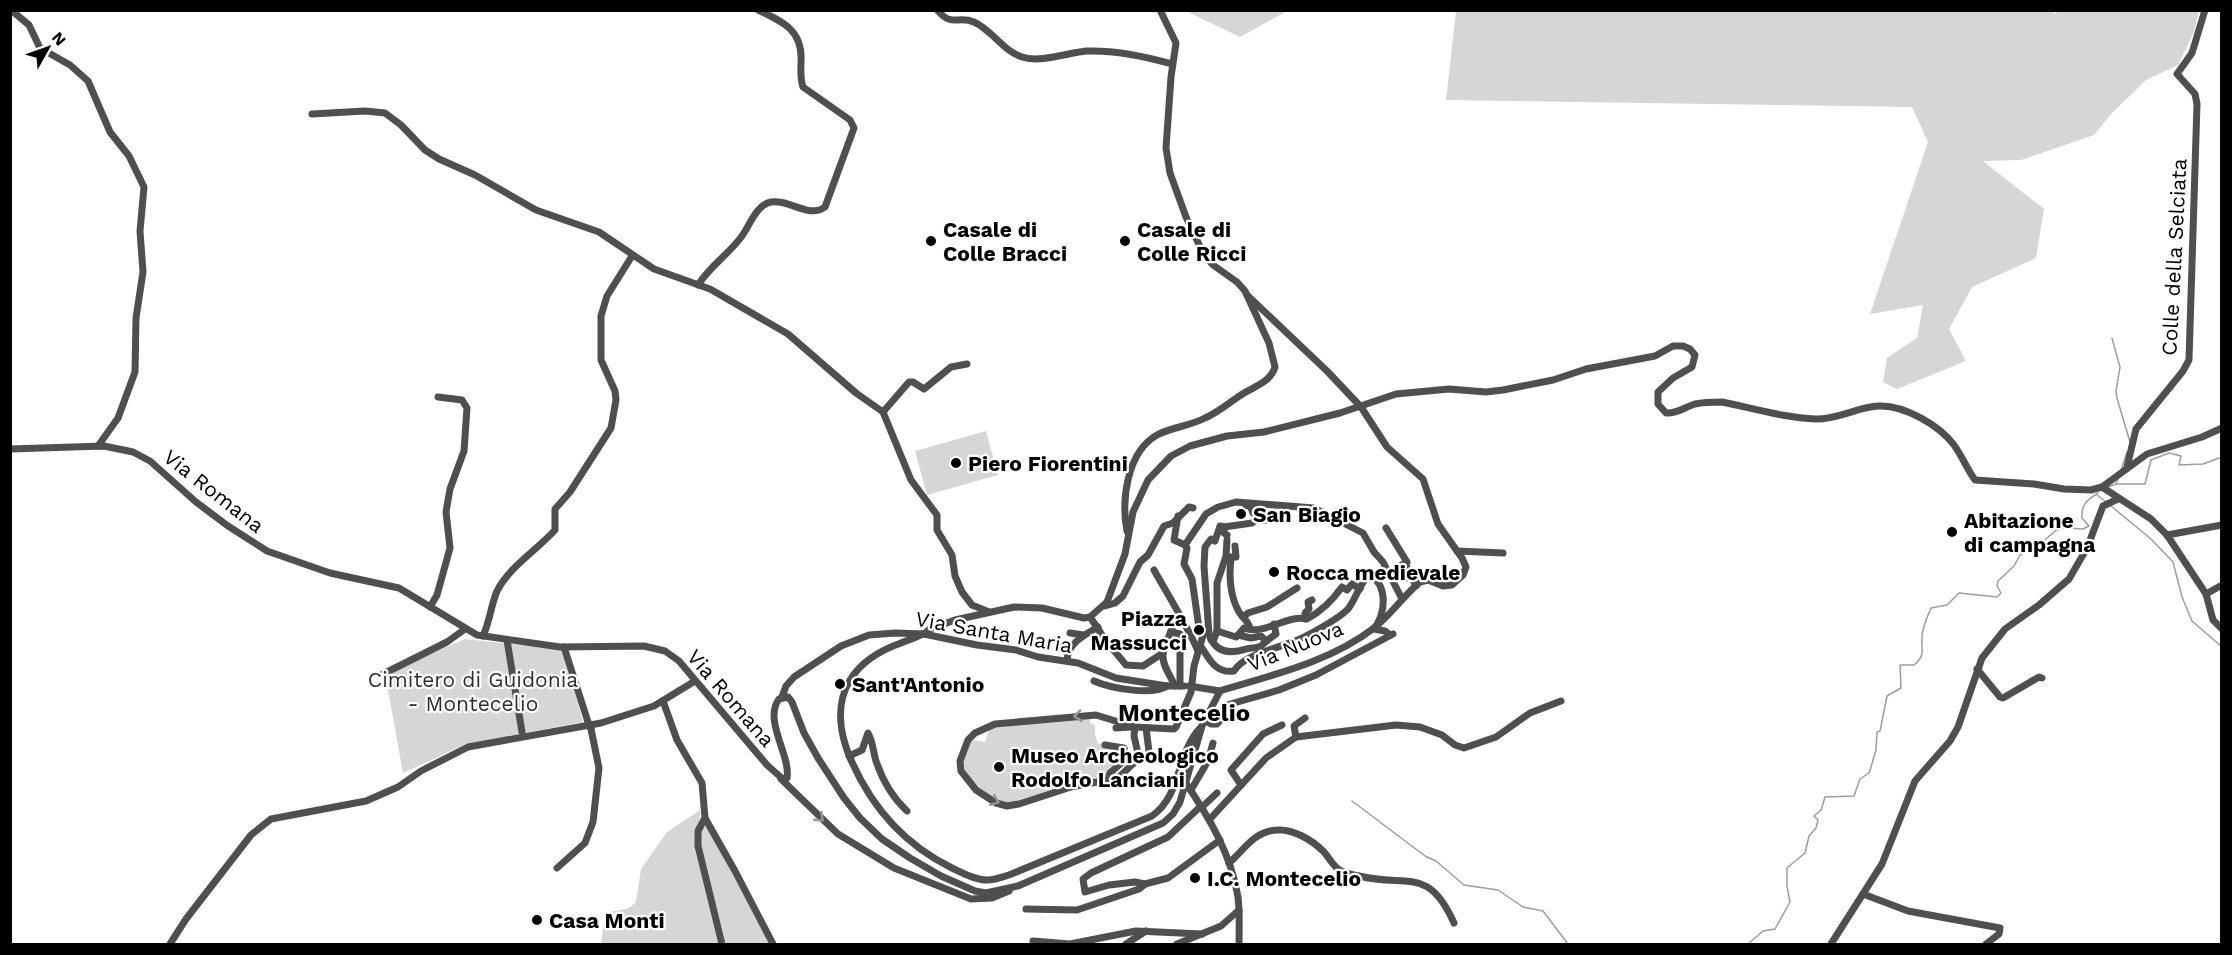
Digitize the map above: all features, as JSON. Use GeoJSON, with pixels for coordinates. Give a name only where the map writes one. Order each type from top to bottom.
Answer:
{"type":"FeatureCollection","features":[{"type":"Feature","properties":{"kind":"street"},"geometry":{"type":"LineString","coordinates":[[11,10],[29,26],[40,48],[74,67],[90,84],[110,132],[129,156],[144,187],[140,231],[143,272],[136,314],[135,374],[118,418],[98,446]]}},
{"type":"Feature","properties":{"kind":"street"},"geometry":{"type":"LineString","coordinates":[[698,285],[740,238],[754,216],[767,204],[778,202],[813,211],[825,207],[854,128],[849,119],[803,87],[801,48],[796,36],[780,22],[758,10]]}},
{"type":"Feature","properties":{"kind":"street"},"geometry":{"type":"LineString","coordinates":[[937,10],[948,20],[966,20],[975,23],[1024,58],[1034,59],[1076,52],[1100,51],[1138,55],[1173,64]]}},
{"type":"Feature","properties":{"kind":"street"},"geometry":{"type":"LineString","coordinates":[[1128,536],[1126,518],[1128,483],[1134,464],[1145,445],[1163,433],[1209,416],[1266,380],[1274,372],[1275,363],[1247,295],[1238,282],[1213,265],[1204,255],[1186,217],[1170,173],[1166,148],[1175,39],[1160,10]]}},
{"type":"Feature","properties":{"kind":"street","name":"Colle della Selciata"},"geometry":{"type":"LineString","coordinates":[[2127,467],[2136,429],[2183,371],[2189,360],[2197,104],[2195,94],[2177,74],[2192,53],[2205,10]]}},
{"type":"Feature","properties":{"kind":"street"},"geometry":{"type":"LineString","coordinates":[[312,114],[382,112],[399,123],[435,158],[475,175],[536,210],[597,231],[660,272],[717,292],[784,331],[856,393],[883,412],[911,480],[937,515],[937,529],[952,555],[955,576],[962,592],[972,605],[990,612]]}},
{"type":"Feature","properties":{"kind":"street"},"geometry":{"type":"LineString","coordinates":[[483,636],[498,589],[555,530],[555,509],[570,492],[611,428],[616,400],[615,391],[602,360],[601,315],[607,296],[632,255]]}},
{"type":"Feature","properties":{"kind":"street"},"geometry":{"type":"LineString","coordinates":[[1247,295],[1327,371],[1361,407],[1387,447],[1422,478],[1440,527],[1466,567],[1464,574],[1457,583],[1445,586],[1428,580],[1416,586],[1405,564],[1407,562],[1386,528]]}},
{"type":"Feature","properties":{"kind":"street"},"geometry":{"type":"LineString","coordinates":[[1105,606],[1125,554],[1133,513],[1148,480],[1162,464],[1182,450],[1211,440],[1264,432],[1361,407],[1396,394],[1449,389],[1485,392],[1503,390],[1553,380],[1586,369],[1655,356],[1673,346],[1690,349],[1695,356],[1692,367],[1673,378],[1658,392],[1658,405],[1666,413],[1677,413],[1696,404],[1722,402],[1815,419],[1845,416],[1879,406],[1894,407],[1917,417],[1948,438],[1975,480],[2034,484],[2080,491],[2102,487],[2147,454],[2202,437],[2222,428]]}},
{"type":"Feature","properties":{"kind":"street"},"geometry":{"type":"LineString","coordinates":[[883,412],[909,382],[924,388],[951,367],[967,364]]}},
{"type":"Feature","properties":{"kind":"street"},"geometry":{"type":"LineString","coordinates":[[430,607],[437,595],[450,548],[446,522],[447,505],[450,486],[463,456],[466,408],[462,400],[438,397]]}},
{"type":"Feature","properties":{"kind":"street","name":"Via Romana"},"geometry":{"type":"LineString","coordinates":[[10,449],[98,446],[123,449],[146,458],[207,511],[270,553],[330,573],[394,586],[465,629],[483,636],[564,647],[618,645],[656,648],[675,657],[779,777],[785,779],[788,776],[775,715],[776,703],[782,697],[788,697],[792,700],[808,742],[844,798],[864,822],[882,838],[918,863],[975,891],[986,893],[1014,887],[1161,825],[1177,809],[1183,795],[1203,723]]}},
{"type":"Feature","properties":{"kind":"street"},"geometry":{"type":"LineString","coordinates":[[2102,487],[2151,519],[2167,535],[2206,594],[2213,620],[2222,629]]}},
{"type":"Feature","properties":{"kind":"street"},"geometry":{"type":"LineString","coordinates":[[1831,945],[1882,864],[1915,781],[1950,741],[1958,727],[1982,658],[2005,629],[2048,598],[2069,579],[2087,548],[2103,506],[2118,499]]}},
{"type":"Feature","properties":{"kind":"street"},"geometry":{"type":"LineString","coordinates":[[1222,527],[1280,517],[1253,513],[1250,505],[1244,506],[1239,503]]}},
{"type":"Feature","properties":{"kind":"street"},"geometry":{"type":"LineString","coordinates":[[1185,545],[1206,514],[1218,507],[1239,503],[1314,508],[1363,533],[1383,562],[1402,599]]}},
{"type":"Feature","properties":{"kind":"street"},"geometry":{"type":"LineString","coordinates":[[1193,508],[1189,507],[1173,523],[1164,526],[1148,555],[1140,562],[1121,598],[1090,617],[1084,618],[1056,610],[1027,606],[1009,607],[955,620],[930,629],[874,656],[859,668],[849,681],[843,696],[840,720],[842,737],[860,780],[875,804],[912,843],[958,871],[980,879],[992,880],[1155,814],[1170,798],[1189,742],[1203,723],[1220,691]]}},
{"type":"Feature","properties":{"kind":"street"},"geometry":{"type":"LineString","coordinates":[[1178,516],[1174,540],[1187,548],[1184,564],[1192,579],[1198,625],[1214,639],[1217,631],[1217,583],[1228,557]]}},
{"type":"Feature","properties":{"kind":"street"},"geometry":{"type":"LineString","coordinates":[[2167,535],[2222,525]]}},
{"type":"Feature","properties":{"kind":"street"},"geometry":{"type":"LineString","coordinates":[[1222,527],[1227,538],[1230,584],[1238,611],[1249,623],[1250,628]]}},
{"type":"Feature","properties":{"kind":"street"},"geometry":{"type":"LineString","coordinates":[[1222,527],[1215,542],[1211,539],[1205,547],[1204,572],[1208,635],[1215,647],[1222,651],[1240,652],[1259,647],[1265,640],[1276,634],[1274,624]]}},
{"type":"Feature","properties":{"kind":"street"},"geometry":{"type":"LineString","coordinates":[[1228,557],[1236,557],[1235,546]]}},
{"type":"Feature","properties":{"kind":"street"},"geometry":{"type":"LineString","coordinates":[[1456,551],[1503,553]]}},
{"type":"Feature","properties":{"kind":"street"},"geometry":{"type":"LineString","coordinates":[[1154,570],[1199,648],[1216,667],[1223,671],[1234,671],[1237,666],[1250,658],[1304,637],[1341,616],[1370,574],[1378,583],[1384,599],[1381,616],[1374,629],[1391,635],[1316,675],[1279,690],[1227,705],[1225,715],[1217,724],[1203,723],[1184,710]]}},
{"type":"Feature","properties":{"kind":"street"},"geometry":{"type":"LineString","coordinates":[[1217,631],[1236,638],[1244,628],[1263,629],[1290,620],[1305,619],[1321,612],[1338,595],[1342,587],[1347,590],[1352,584],[1360,589]]}},
{"type":"Feature","properties":{"kind":"street"},"geometry":{"type":"LineString","coordinates":[[2206,594],[2222,585]]}},
{"type":"Feature","properties":{"kind":"street","name":"Via Nuova"},"geometry":{"type":"LineString","coordinates":[[1220,691],[1271,677],[1342,648],[1374,629],[1416,586]]}},
{"type":"Feature","properties":{"kind":"street"},"geometry":{"type":"LineString","coordinates":[[1243,617],[1267,607],[1297,588]]}},
{"type":"Feature","properties":{"kind":"street"},"geometry":{"type":"LineString","coordinates":[[1305,619],[1305,613],[1309,609],[1308,602],[1312,600]]}},
{"type":"Feature","properties":{"kind":"street"},"geometry":{"type":"LineString","coordinates":[[1090,617],[1106,641],[1126,664],[1143,666],[1163,653],[1178,614]]}},
{"type":"Feature","properties":{"kind":"street"},"geometry":{"type":"LineString","coordinates":[[1067,661],[1070,650],[1084,635],[1098,627]]}},
{"type":"Feature","properties":{"kind":"street"},"geometry":{"type":"LineString","coordinates":[[383,674],[449,641],[465,629]]}},
{"type":"Feature","properties":{"kind":"street"},"geometry":{"type":"LineString","coordinates":[[1116,728],[1174,729],[1176,727],[1184,710],[1180,634],[1182,630],[1188,629]]}},
{"type":"Feature","properties":{"kind":"street"},"geometry":{"type":"LineString","coordinates":[[1171,632],[1180,634]]}},
{"type":"Feature","properties":{"kind":"street","name":"Via Santa Maria"},"geometry":{"type":"LineString","coordinates":[[782,697],[787,684],[795,675],[850,641],[882,633],[923,634],[1067,661],[1116,678],[1220,691]]}},
{"type":"Feature","properties":{"kind":"street"},"geometry":{"type":"LineString","coordinates":[[1070,633],[1084,635]]}},
{"type":"Feature","properties":{"kind":"street"},"geometry":{"type":"LineString","coordinates":[[1182,687],[1194,666],[1199,648],[1208,635]]}},
{"type":"Feature","properties":{"kind":"street"},"geometry":{"type":"LineString","coordinates":[[1238,635],[1251,638],[1261,636],[1265,640]]}},
{"type":"Feature","properties":{"kind":"street"},"geometry":{"type":"LineString","coordinates":[[507,640],[522,732]]}},
{"type":"Feature","properties":{"kind":"street"},"geometry":{"type":"LineString","coordinates":[[556,868],[585,843],[593,822],[599,768],[589,726],[564,647]]}},
{"type":"Feature","properties":{"kind":"street"},"geometry":{"type":"LineString","coordinates":[[1163,653],[1164,662],[1182,687]]}},
{"type":"Feature","properties":{"kind":"street"},"geometry":{"type":"LineString","coordinates":[[1977,669],[2003,698],[2028,682],[2038,677],[2042,678]]}},
{"type":"Feature","properties":{"kind":"street"},"geometry":{"type":"LineString","coordinates":[[170,945],[186,919],[251,835],[271,819],[285,815],[316,812],[378,797],[398,787],[420,771],[468,747],[602,723],[663,701],[695,681]]}},
{"type":"Feature","properties":{"kind":"street"},"geometry":{"type":"LineString","coordinates":[[1094,681],[1110,687],[1140,690],[1182,687]]}},
{"type":"Feature","properties":{"kind":"street"},"geometry":{"type":"LineString","coordinates":[[663,701],[677,740],[702,783],[705,818],[773,945]]}},
{"type":"Feature","properties":{"kind":"street"},"geometry":{"type":"LineString","coordinates":[[1210,819],[1266,758],[1296,736],[1396,725],[1420,727],[1442,735],[1455,745],[1464,748],[1496,738],[1530,713],[1561,701]]}},
{"type":"Feature","properties":{"kind":"street"},"geometry":{"type":"LineString","coordinates":[[1085,715],[1106,717],[1134,727],[1139,758],[1118,778],[1071,787],[1019,804],[1007,806],[996,803],[976,790],[961,771],[960,761],[968,740],[975,733],[995,724],[1085,715]]}},
{"type":"Feature","properties":{"kind":"street"},"geometry":{"type":"LineString","coordinates":[[1296,736],[1294,726],[1305,718]]}},
{"type":"Feature","properties":{"kind":"street"},"geometry":{"type":"LineString","coordinates":[[1240,785],[1231,770],[1263,734],[1282,725]]}},
{"type":"Feature","properties":{"kind":"street"},"geometry":{"type":"LineString","coordinates":[[1146,728],[1150,759]]}},
{"type":"Feature","properties":{"kind":"street"},"geometry":{"type":"LineString","coordinates":[[849,756],[862,750],[868,733],[876,762],[884,779],[898,803],[907,811]]}},
{"type":"Feature","properties":{"kind":"street"},"geometry":{"type":"LineString","coordinates":[[1191,790],[1205,767],[1213,743]]}},
{"type":"Feature","properties":{"kind":"street"},"geometry":{"type":"LineString","coordinates":[[1105,745],[1124,748],[1127,758],[1110,773],[1108,780]]}},
{"type":"Feature","properties":{"kind":"street"},"geometry":{"type":"LineString","coordinates":[[779,777],[838,834],[894,868],[974,899],[983,900],[999,896],[1014,887]]}},
{"type":"Feature","properties":{"kind":"street"},"geometry":{"type":"LineString","coordinates":[[1185,782],[1210,819],[1229,862],[1237,891],[1239,945]]}},
{"type":"Feature","properties":{"kind":"street"},"geometry":{"type":"LineString","coordinates":[[1146,884],[1136,882],[1109,885],[1085,892],[1082,883],[1083,879],[1091,873],[1168,837],[1216,793]]}},
{"type":"Feature","properties":{"kind":"street"},"geometry":{"type":"LineString","coordinates":[[705,818],[698,833],[698,846],[722,945]]}},
{"type":"Feature","properties":{"kind":"street"},"geometry":{"type":"LineString","coordinates":[[1229,862],[1258,836],[1273,830],[1290,831],[1313,843],[1323,851],[1336,868],[1344,873],[1377,881],[1410,880],[1432,891],[1446,905],[1454,923]]}},
{"type":"Feature","properties":{"kind":"street"},"geometry":{"type":"LineString","coordinates":[[1026,909],[1077,910],[1139,890],[1146,884],[1168,878],[1220,840]]}},
{"type":"Feature","properties":{"kind":"street"},"geometry":{"type":"LineString","coordinates":[[1863,894],[1908,910],[2000,927],[1999,934],[1986,945]]}},
{"type":"Feature","properties":{"kind":"street"},"geometry":{"type":"LineString","coordinates":[[1177,945],[1221,926],[1239,910]]}},
{"type":"Feature","properties":{"kind":"street"},"geometry":{"type":"LineString","coordinates":[[1033,941],[1070,944],[1128,932],[1146,931],[1202,934]]}},
{"type":"Feature","properties":{"kind":"street"},"geometry":{"type":"LineString","coordinates":[[1126,945],[1146,931]]}},
{"type":"Feature","properties":{"kind":"green space"},"geometry":{"type":"Polygon","coordinates":[[[2053,10],[2055,14],[2058,10],[2199,11],[2194,32],[2178,65],[2146,80],[2111,114],[2094,135],[2021,160],[1983,161],[2044,209],[2036,258],[1972,287],[1949,329],[1966,361],[1897,389],[1883,382],[1887,358],[1917,338],[1923,305],[1870,314],[1928,142],[1912,107],[1446,100],[1456,11],[2053,10]]]}},
{"type":"Feature","properties":{"kind":"green space"},"geometry":{"type":"Polygon","coordinates":[[[1186,11],[1287,11],[1240,37],[1186,11]]]}},
{"type":"Feature","properties":{"kind":"green space","name":"Piero Fiorentini"},"geometry":{"type":"Polygon","coordinates":[[[986,431],[998,475],[927,495],[915,451],[986,431]]]}},
{"type":"Feature","properties":{"kind":"green space","name":"Cimitero di Guidonia - Montecelio"},"geometry":{"type":"Polygon","coordinates":[[[465,639],[563,650],[583,722],[466,744],[403,773],[385,674],[465,639]]]}},
{"type":"Feature","properties":{"kind":"green space"},"geometry":{"type":"Polygon","coordinates":[[[1090,718],[1090,723],[1095,725],[1098,744],[1103,743],[1108,760],[1114,759],[1116,765],[1108,776],[1071,783],[1010,803],[991,799],[966,775],[963,758],[970,743],[974,740],[985,742],[989,730],[993,727],[1090,718]]]}},
{"type":"Feature","properties":{"kind":"green space"},"geometry":{"type":"Polygon","coordinates":[[[700,810],[700,821],[694,836],[719,944],[601,944],[605,913],[629,908],[636,902],[641,869],[667,832],[700,810]]]}},
{"type":"Feature","properties":{"kind":"green space"},"geometry":{"type":"Polygon","coordinates":[[[708,826],[771,944],[726,944],[699,835],[703,828],[708,826]]]}},
{"type":"Feature","properties":{"kind":"waterway"},"geometry":{"type":"LineString","coordinates":[[2112,338],[2120,367],[2117,398],[2130,442]]}},
{"type":"Feature","properties":{"kind":"waterway"},"geometry":{"type":"LineString","coordinates":[[2121,470],[2127,452]]}},
{"type":"Feature","properties":{"kind":"waterway"},"geometry":{"type":"LineString","coordinates":[[2108,487],[2116,484],[2145,484],[2151,460],[2169,453],[2181,456],[2179,465],[2203,464],[2222,457]]}},
{"type":"Feature","properties":{"kind":"waterway"},"geometry":{"type":"LineString","coordinates":[[2116,484],[2118,478]]}},
{"type":"Feature","properties":{"kind":"waterway"},"geometry":{"type":"LineString","coordinates":[[1748,944],[1763,931],[1775,929],[1790,902],[1787,868],[1805,853],[1809,836],[1816,828],[1818,820],[1814,816],[1821,810],[1825,797],[1854,796],[1860,779],[1869,773],[1887,696],[1901,688],[1900,665],[1914,665],[1920,658],[1923,630],[1931,608],[1947,605],[1959,593],[1997,597],[2001,593],[1997,586],[1998,581],[2014,566],[2020,555],[2038,546],[2055,531],[2064,528],[2083,529],[2089,526],[2082,518],[2083,509],[2088,500],[2098,493]]}},
{"type":"Feature","properties":{"kind":"waterway"},"geometry":{"type":"LineString","coordinates":[[2097,495],[2105,501]]}},
{"type":"Feature","properties":{"kind":"waterway"},"geometry":{"type":"LineString","coordinates":[[2111,506],[2151,539],[2173,562],[2182,597],[2192,621],[2222,647]]}},
{"type":"Feature","properties":{"kind":"waterway"},"geometry":{"type":"LineString","coordinates":[[1352,801],[1425,856],[1436,861],[1464,885],[1498,890],[1523,907],[1543,911],[1568,944]]}},
{"type":"Feature","properties":{"kind":"place","name":"Casale di Colle Bracci"},"geometry":{"type":"Point","coordinates":[931,241]}},
{"type":"Feature","properties":{"kind":"place","name":"Casale di Colle Ricci"},"geometry":{"type":"Point","coordinates":[1125,241]}},
{"type":"Feature","properties":{"kind":"place","name":"Piero Fiorentini"},"geometry":{"type":"Point","coordinates":[956,463]}},
{"type":"Feature","properties":{"kind":"place","name":"San Biagio"},"geometry":{"type":"Point","coordinates":[1241,514]}},
{"type":"Feature","properties":{"kind":"place","name":"Abitazione di campagna"},"geometry":{"type":"Point","coordinates":[1952,532]}},
{"type":"Feature","properties":{"kind":"place","name":"Rocca medievale"},"geometry":{"type":"Point","coordinates":[1274,572]}},
{"type":"Feature","properties":{"kind":"place","name":"Piazza Massucci"},"geometry":{"type":"Point","coordinates":[1199,630]}},
{"type":"Feature","properties":{"kind":"place","name":"Sant'Antonio"},"geometry":{"type":"Point","coordinates":[840,684]}},
{"type":"Feature","properties":{"kind":"place","name":"Museo Archeologico Rodolfo Lanciani"},"geometry":{"type":"Point","coordinates":[999,767]}},
{"type":"Feature","properties":{"kind":"place","name":"I.C. Montecelio"},"geometry":{"type":"Point","coordinates":[1195,878]}},
{"type":"Feature","properties":{"kind":"place","name":"Casa Monti"},"geometry":{"type":"Point","coordinates":[537,920]}},
{"type":"Feature","properties":{"kind":"district","name":"Montecelio"},"geometry":{"type":"Point","coordinates":[1184,713]}}]}
